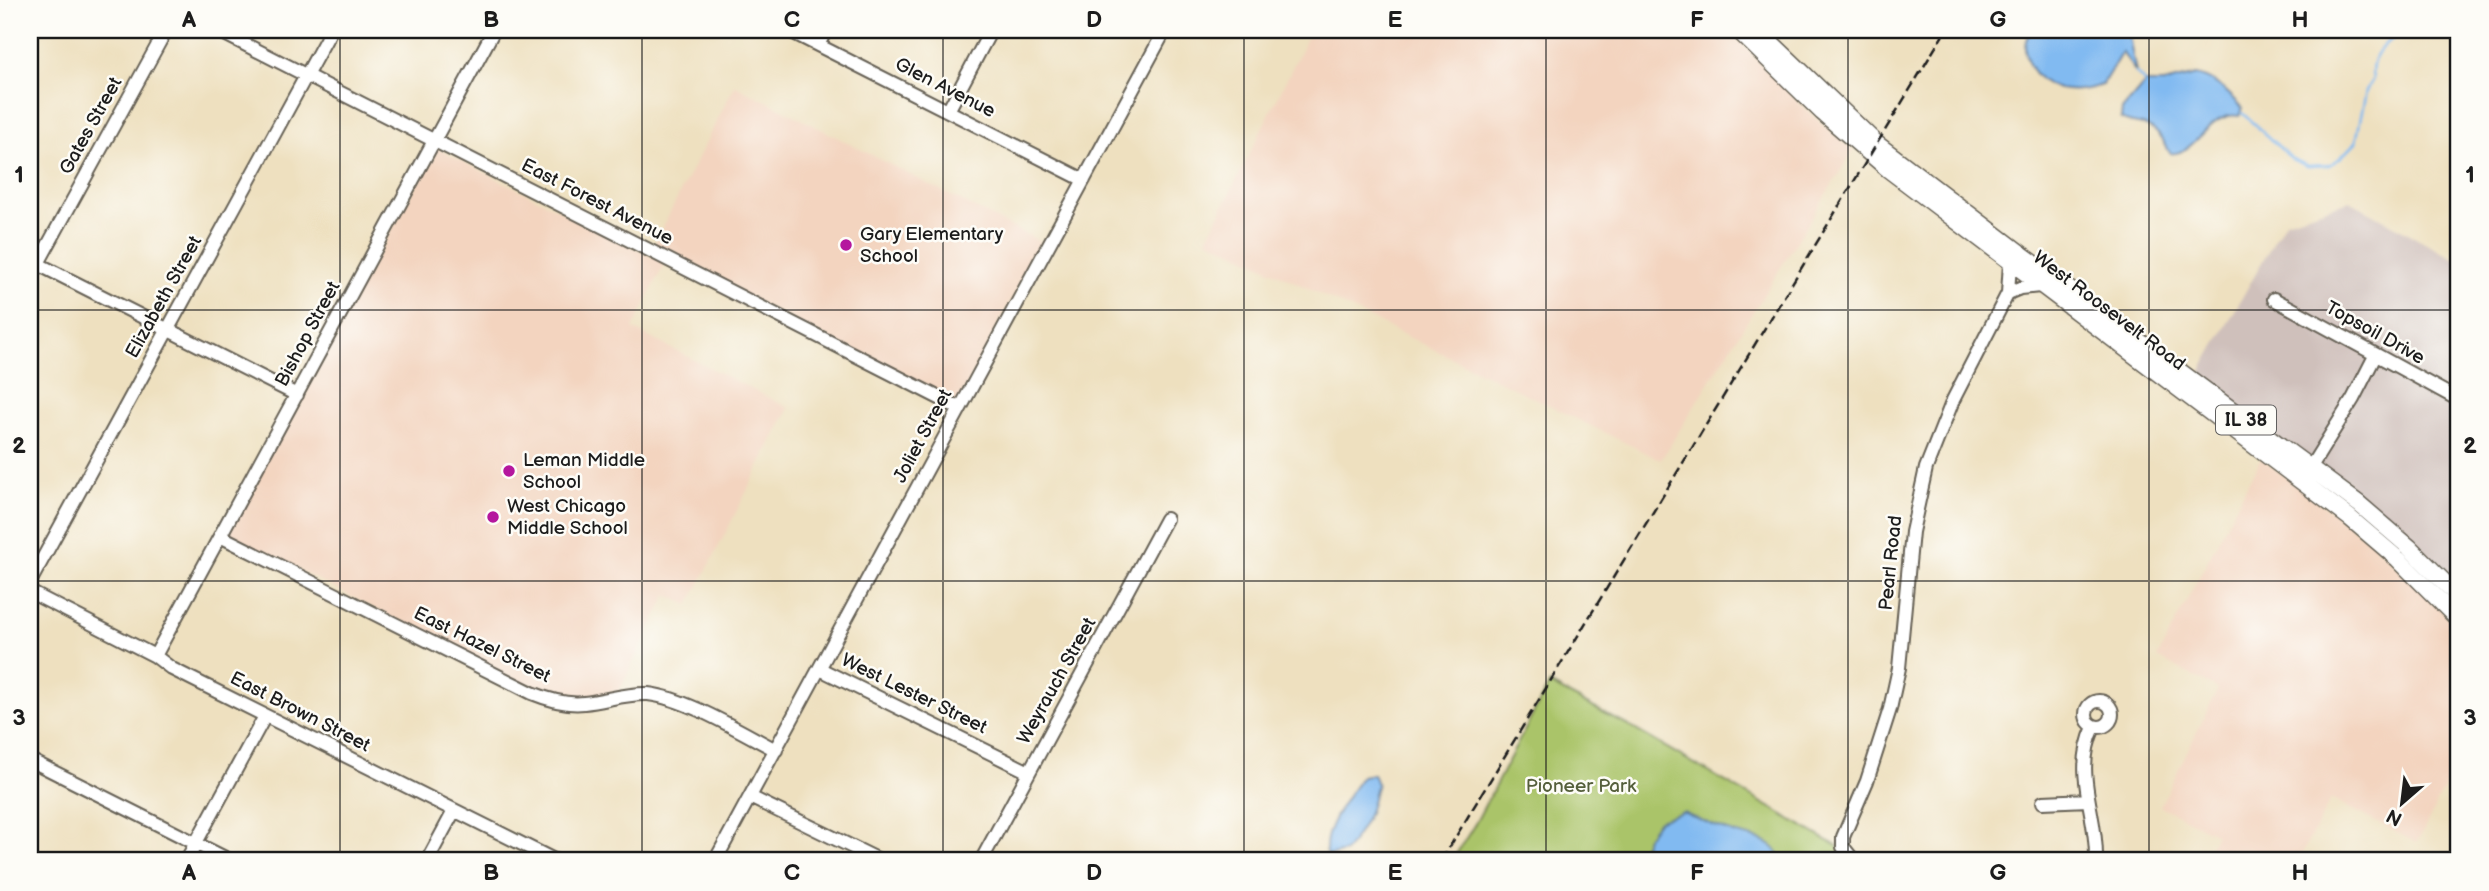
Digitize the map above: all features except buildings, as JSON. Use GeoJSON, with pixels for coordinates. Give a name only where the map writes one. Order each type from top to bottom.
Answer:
{"type":"FeatureCollection","features":[{"type":"Feature","properties":{"kind":"main road","name":"West Roosevelt Road"},"geometry":{"type":"LineString","coordinates":[[1738,30],[1859,146],[2301,482],[2398,559],[2459,620]]}},
{"type":"Feature","properties":{"kind":"main road","name":"West Roosevelt Road"},"geometry":{"type":"LineString","coordinates":[[1758,30],[1877,144],[2310,468],[2393,533],[2459,597]]}},
{"type":"Feature","properties":{"kind":"street","name":"Gates Street"},"geometry":{"type":"LineString","coordinates":[[30,278],[34,262],[166,30]]}},
{"type":"Feature","properties":{"kind":"street","name":"East Forest Avenue"},"geometry":{"type":"LineString","coordinates":[[217,30],[959,408]]}},
{"type":"Feature","properties":{"kind":"street","name":"Elizabeth Street"},"geometry":{"type":"LineString","coordinates":[[30,582],[331,30]]}},
{"type":"Feature","properties":{"kind":"street","name":"Bishop Street"},"geometry":{"type":"LineString","coordinates":[[155,656],[494,30]]}},
{"type":"Feature","properties":{"kind":"street","name":"Glen Avenue"},"geometry":{"type":"LineString","coordinates":[[788,30],[1084,180]]}},
{"type":"Feature","properties":{"kind":"street"},"geometry":{"type":"LineString","coordinates":[[818,45],[826,30]]}},
{"type":"Feature","properties":{"kind":"street"},"geometry":{"type":"LineString","coordinates":[[948,111],[991,30]]}},
{"type":"Feature","properties":{"kind":"street","name":"Joliet Street"},"geometry":{"type":"LineString","coordinates":[[716,861],[1165,30]]}},
{"type":"Feature","properties":{"kind":"street"},"geometry":{"type":"LineString","coordinates":[[34,262],[297,395]]}},
{"type":"Feature","properties":{"kind":"street","name":"Pearl Road"},"geometry":{"type":"LineString","coordinates":[[1854,861],[1843,847],[1843,837],[1867,781],[1890,709],[1899,668],[1912,532],[1929,460],[1953,400],[2008,293],[2010,263]]}},
{"type":"Feature","properties":{"kind":"street"},"geometry":{"type":"LineString","coordinates":[[2008,293],[2020,288],[2040,286]]}},
{"type":"Feature","properties":{"kind":"street","name":"Topsoil Drive"},"geometry":{"type":"LineString","coordinates":[[2274,299],[2459,400]]}},
{"type":"Feature","properties":{"kind":"street"},"geometry":{"type":"LineString","coordinates":[[2301,482],[2353,399],[2375,356]]}},
{"type":"Feature","properties":{"kind":"street","name":"Weyrauch Street"},"geometry":{"type":"LineString","coordinates":[[981,861],[1166,519]]}},
{"type":"Feature","properties":{"kind":"street","name":"East Hazel Street"},"geometry":{"type":"LineString","coordinates":[[220,536],[545,698],[577,703],[623,695],[658,695],[683,704],[776,750]]}},
{"type":"Feature","properties":{"kind":"street","name":"East Brown Street"},"geometry":{"type":"LineString","coordinates":[[30,592],[155,656],[172,669],[556,861]]}},
{"type":"Feature","properties":{"kind":"street","name":"West Lester Street"},"geometry":{"type":"LineString","coordinates":[[820,669],[1029,772]]}},
{"type":"Feature","properties":{"kind":"street"},"geometry":{"type":"LineString","coordinates":[[186,861],[265,716]]}},
{"type":"Feature","properties":{"kind":"street"},"geometry":{"type":"LineString","coordinates":[[2094,727],[2088,740],[2084,765],[2096,861]]}},
{"type":"Feature","properties":{"kind":"street"},"geometry":{"type":"LineString","coordinates":[[30,760],[231,861]]}},
{"type":"Feature","properties":{"kind":"street"},"geometry":{"type":"LineString","coordinates":[[750,797],[881,861]]}},
{"type":"Feature","properties":{"kind":"street"},"geometry":{"type":"LineString","coordinates":[[2043,802],[2088,800]]}},
{"type":"Feature","properties":{"kind":"street"},"geometry":{"type":"LineString","coordinates":[[427,861],[454,811]]}},
{"type":"Feature","properties":{"kind":"shaded area"},"geometry":{"type":"Polygon","coordinates":[[[1311,30],[1729,30],[1801,105],[1853,151],[1661,460],[1207,239],[1311,30]]]}},
{"type":"Feature","properties":{"kind":"shaded area","name":"Gary Elementary School"},"geometry":{"type":"Polygon","coordinates":[[[735,85],[1041,242],[957,405],[652,248],[735,85]]]}},
{"type":"Feature","properties":{"kind":"shaded area","name":"Leman Middle School"},"geometry":{"type":"Polygon","coordinates":[[[436,148],[665,263],[633,329],[789,408],[689,605],[667,595],[619,691],[583,699],[559,698],[532,689],[226,533],[436,148]]]}},
{"type":"Feature","properties":{"kind":"shaded area"},"geometry":{"type":"Polygon","coordinates":[[[2350,201],[2459,261],[2459,594],[2197,378],[2285,221],[2350,201]]]}},
{"type":"Feature","properties":{"kind":"shaded area"},"geometry":{"type":"Polygon","coordinates":[[[2261,458],[2371,542],[2433,601],[2459,630],[2459,759],[2417,843],[2331,799],[2298,861],[2215,861],[2205,856],[2216,834],[2160,806],[2218,689],[2157,658],[2261,458]]]}},
{"type":"Feature","properties":{"kind":"green space","name":"Pioneer Park"},"geometry":{"type":"Polygon","coordinates":[[[1549,684],[1634,729],[1863,861],[1452,861],[1476,822],[1549,684]]]}},
{"type":"Feature","properties":{"kind":"water"},"geometry":{"type":"Polygon","coordinates":[[[2032,30],[2128,30],[2136,73],[2122,52],[2102,85],[2076,90],[2050,86],[2035,73],[2026,56],[2027,38],[2032,30]]]}},
{"type":"Feature","properties":{"kind":"water"},"geometry":{"type":"Polygon","coordinates":[[[2196,75],[2215,83],[2233,97],[2243,108],[2239,116],[2228,116],[2219,120],[2187,148],[2170,153],[2154,131],[2145,125],[2121,119],[2122,110],[2145,83],[2164,83],[2196,75]]]}},
{"type":"Feature","properties":{"kind":"water"},"geometry":{"type":"Polygon","coordinates":[[[1373,774],[1377,784],[1369,812],[1357,836],[1345,852],[1328,856],[1327,837],[1336,815],[1362,776],[1373,774]]]}},
{"type":"Feature","properties":{"kind":"water"},"geometry":{"type":"Polygon","coordinates":[[[1683,812],[1725,830],[1761,840],[1774,848],[1781,861],[1637,861],[1647,837],[1659,820],[1683,812]]]}},
{"type":"Feature","properties":{"kind":"waterway"},"geometry":{"type":"LineString","coordinates":[[2242,113],[2292,159],[2308,166],[2329,165],[2356,142],[2366,91],[2373,79],[2373,63],[2381,48],[2394,38],[2410,33],[2437,34],[2459,31]]}},
{"type":"Feature","properties":{"kind":"waterway"},"geometry":{"type":"LineString","coordinates":[[2136,73],[2145,83]]}},
{"type":"Feature","properties":{"kind":"railway"},"geometry":{"type":"LineString","coordinates":[[1441,861],[1946,30]]}},
{"type":"Feature","properties":{"kind":"place","name":"Gary Elementary School"},"geometry":{"type":"Point","coordinates":[846,245]}},
{"type":"Feature","properties":{"kind":"place","name":"Leman Middle School"},"geometry":{"type":"Point","coordinates":[509,471]}},
{"type":"Feature","properties":{"kind":"place","name":"West Chicago Middle School"},"geometry":{"type":"Point","coordinates":[493,517]}}]}
